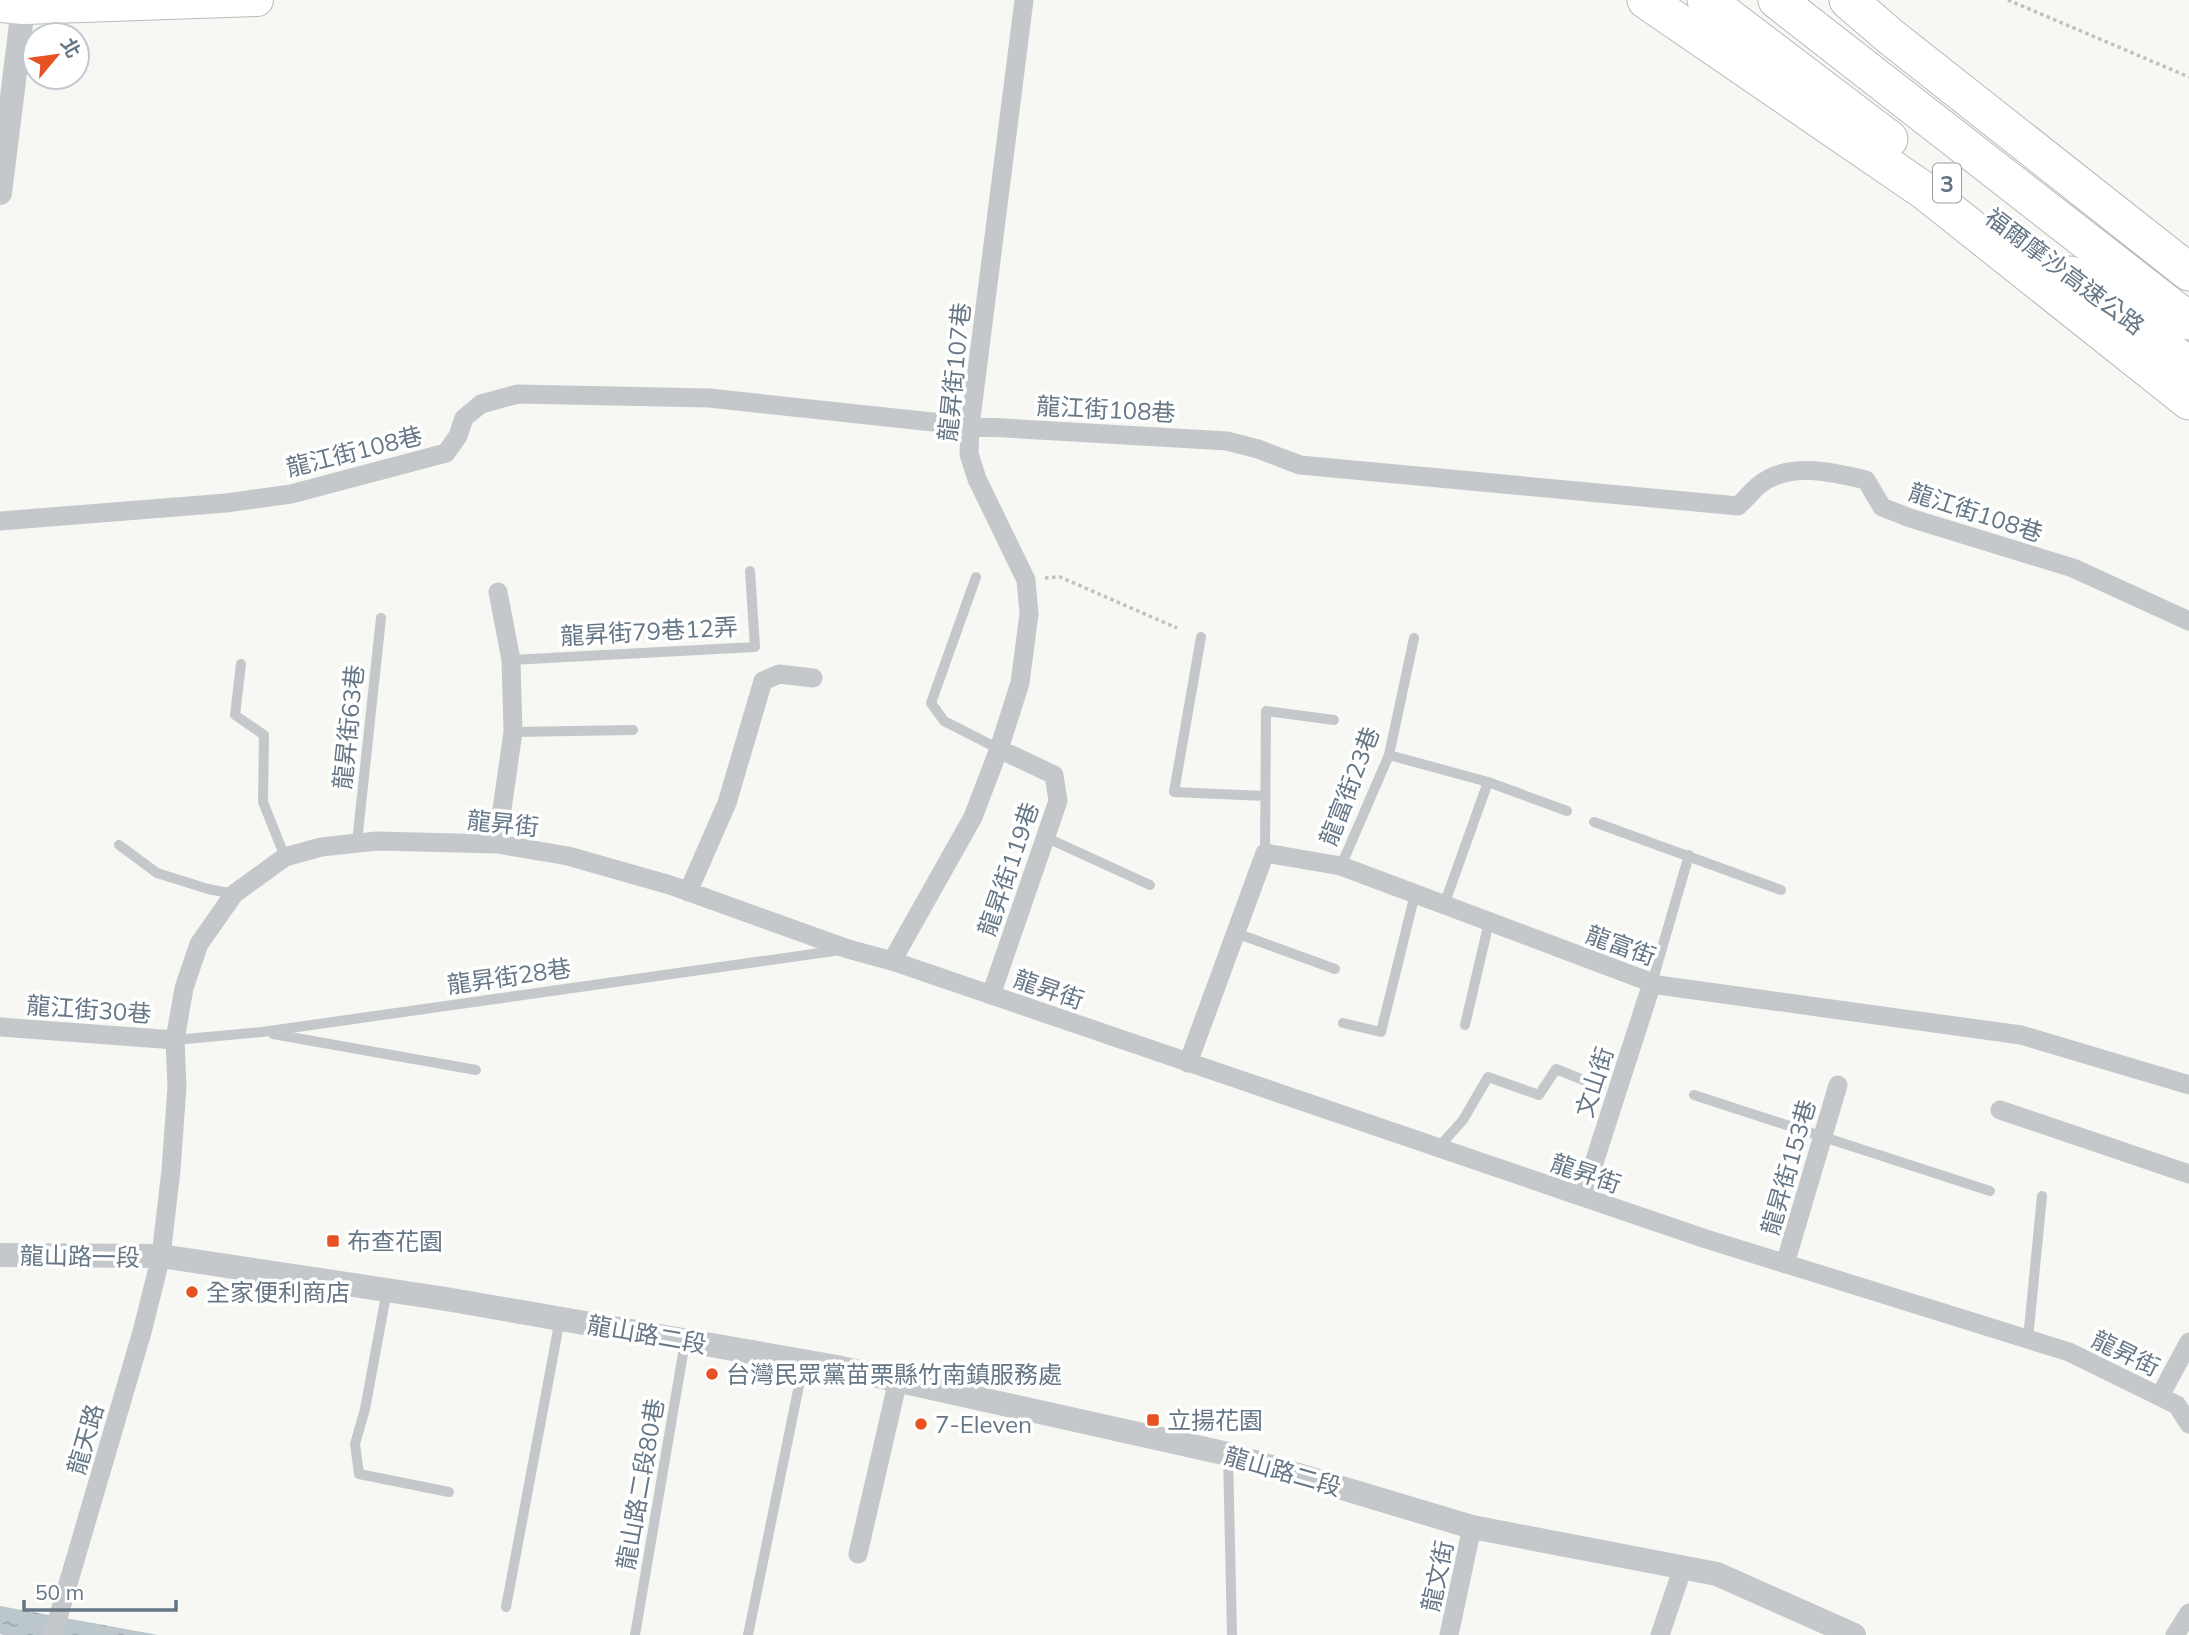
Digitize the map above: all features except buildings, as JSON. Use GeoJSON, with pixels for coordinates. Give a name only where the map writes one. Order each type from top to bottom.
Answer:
{"type":"FeatureCollection","features":[{"type":"Feature","properties":{"kind":"highway"},"geometry":{"type":"LineString","coordinates":[[1646,0],[1926,192],[2189,401]]}},
{"type":"Feature","properties":{"kind":"highway","name":"福爾摩沙高速公路"},"geometry":{"type":"LineString","coordinates":[[1706,0],[2189,366]]}},
{"type":"Feature","properties":{"kind":"highway","name":"福爾摩沙高速公路"},"geometry":{"type":"LineString","coordinates":[[1777,0],[2189,321]]}},
{"type":"Feature","properties":{"kind":"highway"},"geometry":{"type":"LineString","coordinates":[[1848,0],[1902,46],[2189,272]]}},
{"type":"Feature","properties":{"kind":"main road"},"geometry":{"type":"LineString","coordinates":[[16,5],[257,0]]}},
{"type":"Feature","properties":{"kind":"street","name":"龍昇街107巷"},"geometry":{"type":"LineString","coordinates":[[892,961],[972,817],[999,749],[1020,683],[1029,614],[1026,580],[977,479],[969,454],[970,426],[1024,0]]}},
{"type":"Feature","properties":{"kind":"street"},"geometry":{"type":"LineString","coordinates":[[0,192],[16,5]]}},
{"type":"Feature","properties":{"kind":"street","name":"龍江街108巷"},"geometry":{"type":"LineString","coordinates":[[0,521],[226,503],[291,494],[446,453],[458,436],[464,418],[481,404],[518,394],[709,398],[970,426],[1227,441],[1300,465],[1738,506],[1760,484],[1785,473],[1822,470],[1866,480],[1882,507],[2073,568],[2189,621]]}},
{"type":"Feature","properties":{"kind":"street"},"geometry":{"type":"LineString","coordinates":[[497,844],[513,732],[511,660],[498,592]]}},
{"type":"Feature","properties":{"kind":"street"},"geometry":{"type":"LineString","coordinates":[[688,891],[727,803],[763,681],[779,674],[813,678]]}},
{"type":"Feature","properties":{"kind":"street","name":"龍昇街119巷"},"geometry":{"type":"LineString","coordinates":[[991,995],[1058,801],[1054,775],[999,749]]}},
{"type":"Feature","properties":{"kind":"street","name":"龍昇街"},"geometry":{"type":"LineString","coordinates":[[161,1256],[177,1087],[175,1040],[184,988],[199,944],[234,894],[285,857],[321,847],[357,842],[497,844],[568,856],[688,891],[848,949],[892,961],[1583,1197],[1785,1264],[2069,1352],[2177,1405],[2189,1424]]}},
{"type":"Feature","properties":{"kind":"street"},"geometry":{"type":"LineString","coordinates":[[1188,1063],[1265,853]]}},
{"type":"Feature","properties":{"kind":"street","name":"龍富街"},"geometry":{"type":"LineString","coordinates":[[1265,853],[1341,866],[1652,983],[2021,1035],[2189,1085]]}},
{"type":"Feature","properties":{"kind":"street","name":"文山街"},"geometry":{"type":"LineString","coordinates":[[1583,1197],[1652,983]]}},
{"type":"Feature","properties":{"kind":"street","name":"龍江街30巷"},"geometry":{"type":"LineString","coordinates":[[0,1027],[175,1040]]}},
{"type":"Feature","properties":{"kind":"street","name":"龍昇街153巷"},"geometry":{"type":"LineString","coordinates":[[1785,1264],[1838,1085]]}},
{"type":"Feature","properties":{"kind":"street"},"geometry":{"type":"LineString","coordinates":[[2000,1110],[2189,1174]]}},
{"type":"Feature","properties":{"kind":"street","name":"龍山路一段"},"geometry":{"type":"LineString","coordinates":[[0,1255],[161,1256]]}},
{"type":"Feature","properties":{"kind":"street","name":"龍山路二段"},"geometry":{"type":"LineString","coordinates":[[161,1256],[387,1290],[686,1340],[898,1380],[1228,1454],[1472,1527],[1717,1574],[1854,1635]]}},
{"type":"Feature","properties":{"kind":"street","name":"龍天路"},"geometry":{"type":"LineString","coordinates":[[53,1635],[142,1332],[161,1256]]}},
{"type":"Feature","properties":{"kind":"street"},"geometry":{"type":"LineString","coordinates":[[2160,1396],[2189,1342]]}},
{"type":"Feature","properties":{"kind":"street"},"geometry":{"type":"LineString","coordinates":[[858,1554],[898,1380]]}},
{"type":"Feature","properties":{"kind":"street","name":"龍文街"},"geometry":{"type":"LineString","coordinates":[[1449,1635],[1472,1527]]}},
{"type":"Feature","properties":{"kind":"street"},"geometry":{"type":"LineString","coordinates":[[1660,1635],[1683,1567]]}},
{"type":"Feature","properties":{"kind":"street"},"geometry":{"type":"LineString","coordinates":[[2175,1635],[2189,1613]]}},
{"type":"Feature","properties":{"kind":"lane","name":"龍昇街79巷12弄"},"geometry":{"type":"LineString","coordinates":[[511,660],[755,647],[750,571]]}},
{"type":"Feature","properties":{"kind":"lane"},"geometry":{"type":"LineString","coordinates":[[976,577],[931,703],[944,721],[999,749]]}},
{"type":"Feature","properties":{"kind":"lane","name":"龍昇街63巷"},"geometry":{"type":"LineString","coordinates":[[357,842],[381,618]]}},
{"type":"Feature","properties":{"kind":"lane"},"geometry":{"type":"LineString","coordinates":[[1200,637],[1174,792],[1265,796]]}},
{"type":"Feature","properties":{"kind":"lane","name":"龍富街23巷"},"geometry":{"type":"LineString","coordinates":[[1341,866],[1388,755],[1414,638]]}},
{"type":"Feature","properties":{"kind":"lane"},"geometry":{"type":"LineString","coordinates":[[241,664],[235,715],[264,735],[263,802],[285,857]]}},
{"type":"Feature","properties":{"kind":"lane"},"geometry":{"type":"LineString","coordinates":[[1265,853],[1266,711],[1334,720]]}},
{"type":"Feature","properties":{"kind":"lane"},"geometry":{"type":"LineString","coordinates":[[513,732],[633,730]]}},
{"type":"Feature","properties":{"kind":"lane"},"geometry":{"type":"LineString","coordinates":[[1388,755],[1488,782],[1567,811]]}},
{"type":"Feature","properties":{"kind":"lane"},"geometry":{"type":"LineString","coordinates":[[1444,905],[1488,782]]}},
{"type":"Feature","properties":{"kind":"lane"},"geometry":{"type":"LineString","coordinates":[[1594,822],[1781,890]]}},
{"type":"Feature","properties":{"kind":"lane"},"geometry":{"type":"LineString","coordinates":[[1045,837],[1150,885]]}},
{"type":"Feature","properties":{"kind":"lane"},"geometry":{"type":"LineString","coordinates":[[120,845],[157,873],[234,894]]}},
{"type":"Feature","properties":{"kind":"lane"},"geometry":{"type":"LineString","coordinates":[[1652,983],[1689,855]]}},
{"type":"Feature","properties":{"kind":"lane"},"geometry":{"type":"LineString","coordinates":[[1343,1023],[1381,1032],[1415,894]]}},
{"type":"Feature","properties":{"kind":"lane"},"geometry":{"type":"LineString","coordinates":[[1465,1025],[1489,922]]}},
{"type":"Feature","properties":{"kind":"lane"},"geometry":{"type":"LineString","coordinates":[[1236,933],[1335,969]]}},
{"type":"Feature","properties":{"kind":"lane","name":"龍昇街28巷"},"geometry":{"type":"LineString","coordinates":[[175,1040],[262,1032],[848,949]]}},
{"type":"Feature","properties":{"kind":"lane"},"geometry":{"type":"LineString","coordinates":[[262,1032],[476,1070]]}},
{"type":"Feature","properties":{"kind":"lane"},"geometry":{"type":"LineString","coordinates":[[1438,1148],[1463,1120],[1488,1077],[1539,1095],[1556,1069],[1601,1087]]}},
{"type":"Feature","properties":{"kind":"lane"},"geometry":{"type":"LineString","coordinates":[[1694,1095],[1990,1191]]}},
{"type":"Feature","properties":{"kind":"lane"},"geometry":{"type":"LineString","coordinates":[[2028,1339],[2042,1196]]}},
{"type":"Feature","properties":{"kind":"lane"},"geometry":{"type":"LineString","coordinates":[[387,1290],[365,1409],[355,1444],[359,1474],[449,1492]]}},
{"type":"Feature","properties":{"kind":"lane"},"geometry":{"type":"LineString","coordinates":[[506,1606],[560,1319]]}},
{"type":"Feature","properties":{"kind":"lane","name":"龍山路二段80巷"},"geometry":{"type":"LineString","coordinates":[[635,1635],[686,1340]]}},
{"type":"Feature","properties":{"kind":"lane"},"geometry":{"type":"LineString","coordinates":[[748,1635],[804,1361]]}},
{"type":"Feature","properties":{"kind":"lane"},"geometry":{"type":"LineString","coordinates":[[1228,1454],[1232,1635]]}},
{"type":"Feature","properties":{"kind":"path"},"geometry":{"type":"LineString","coordinates":[[2008,0],[2189,77]]}},
{"type":"Feature","properties":{"kind":"path"},"geometry":{"type":"LineString","coordinates":[[1026,580],[1060,577],[1177,628]]}},
{"type":"Feature","properties":{"kind":"water"},"geometry":{"type":"Polygon","coordinates":[[[0,1606],[158,1635],[3,1635],[0,1634],[0,1606]]]}},
{"type":"Feature","properties":{"kind":"place","name":"布查花園"},"geometry":{"type":"Point","coordinates":[333,1241]}},
{"type":"Feature","properties":{"kind":"place","name":"全家便利商店"},"geometry":{"type":"Point","coordinates":[192,1292]}},
{"type":"Feature","properties":{"kind":"place","name":"台灣民眾黨苗栗縣竹南鎮服務處"},"geometry":{"type":"Point","coordinates":[712,1374]}},
{"type":"Feature","properties":{"kind":"place","name":"立揚花園"},"geometry":{"type":"Point","coordinates":[1153,1420]}},
{"type":"Feature","properties":{"kind":"place","name":"7-Eleven"},"geometry":{"type":"Point","coordinates":[921,1424]}}]}
